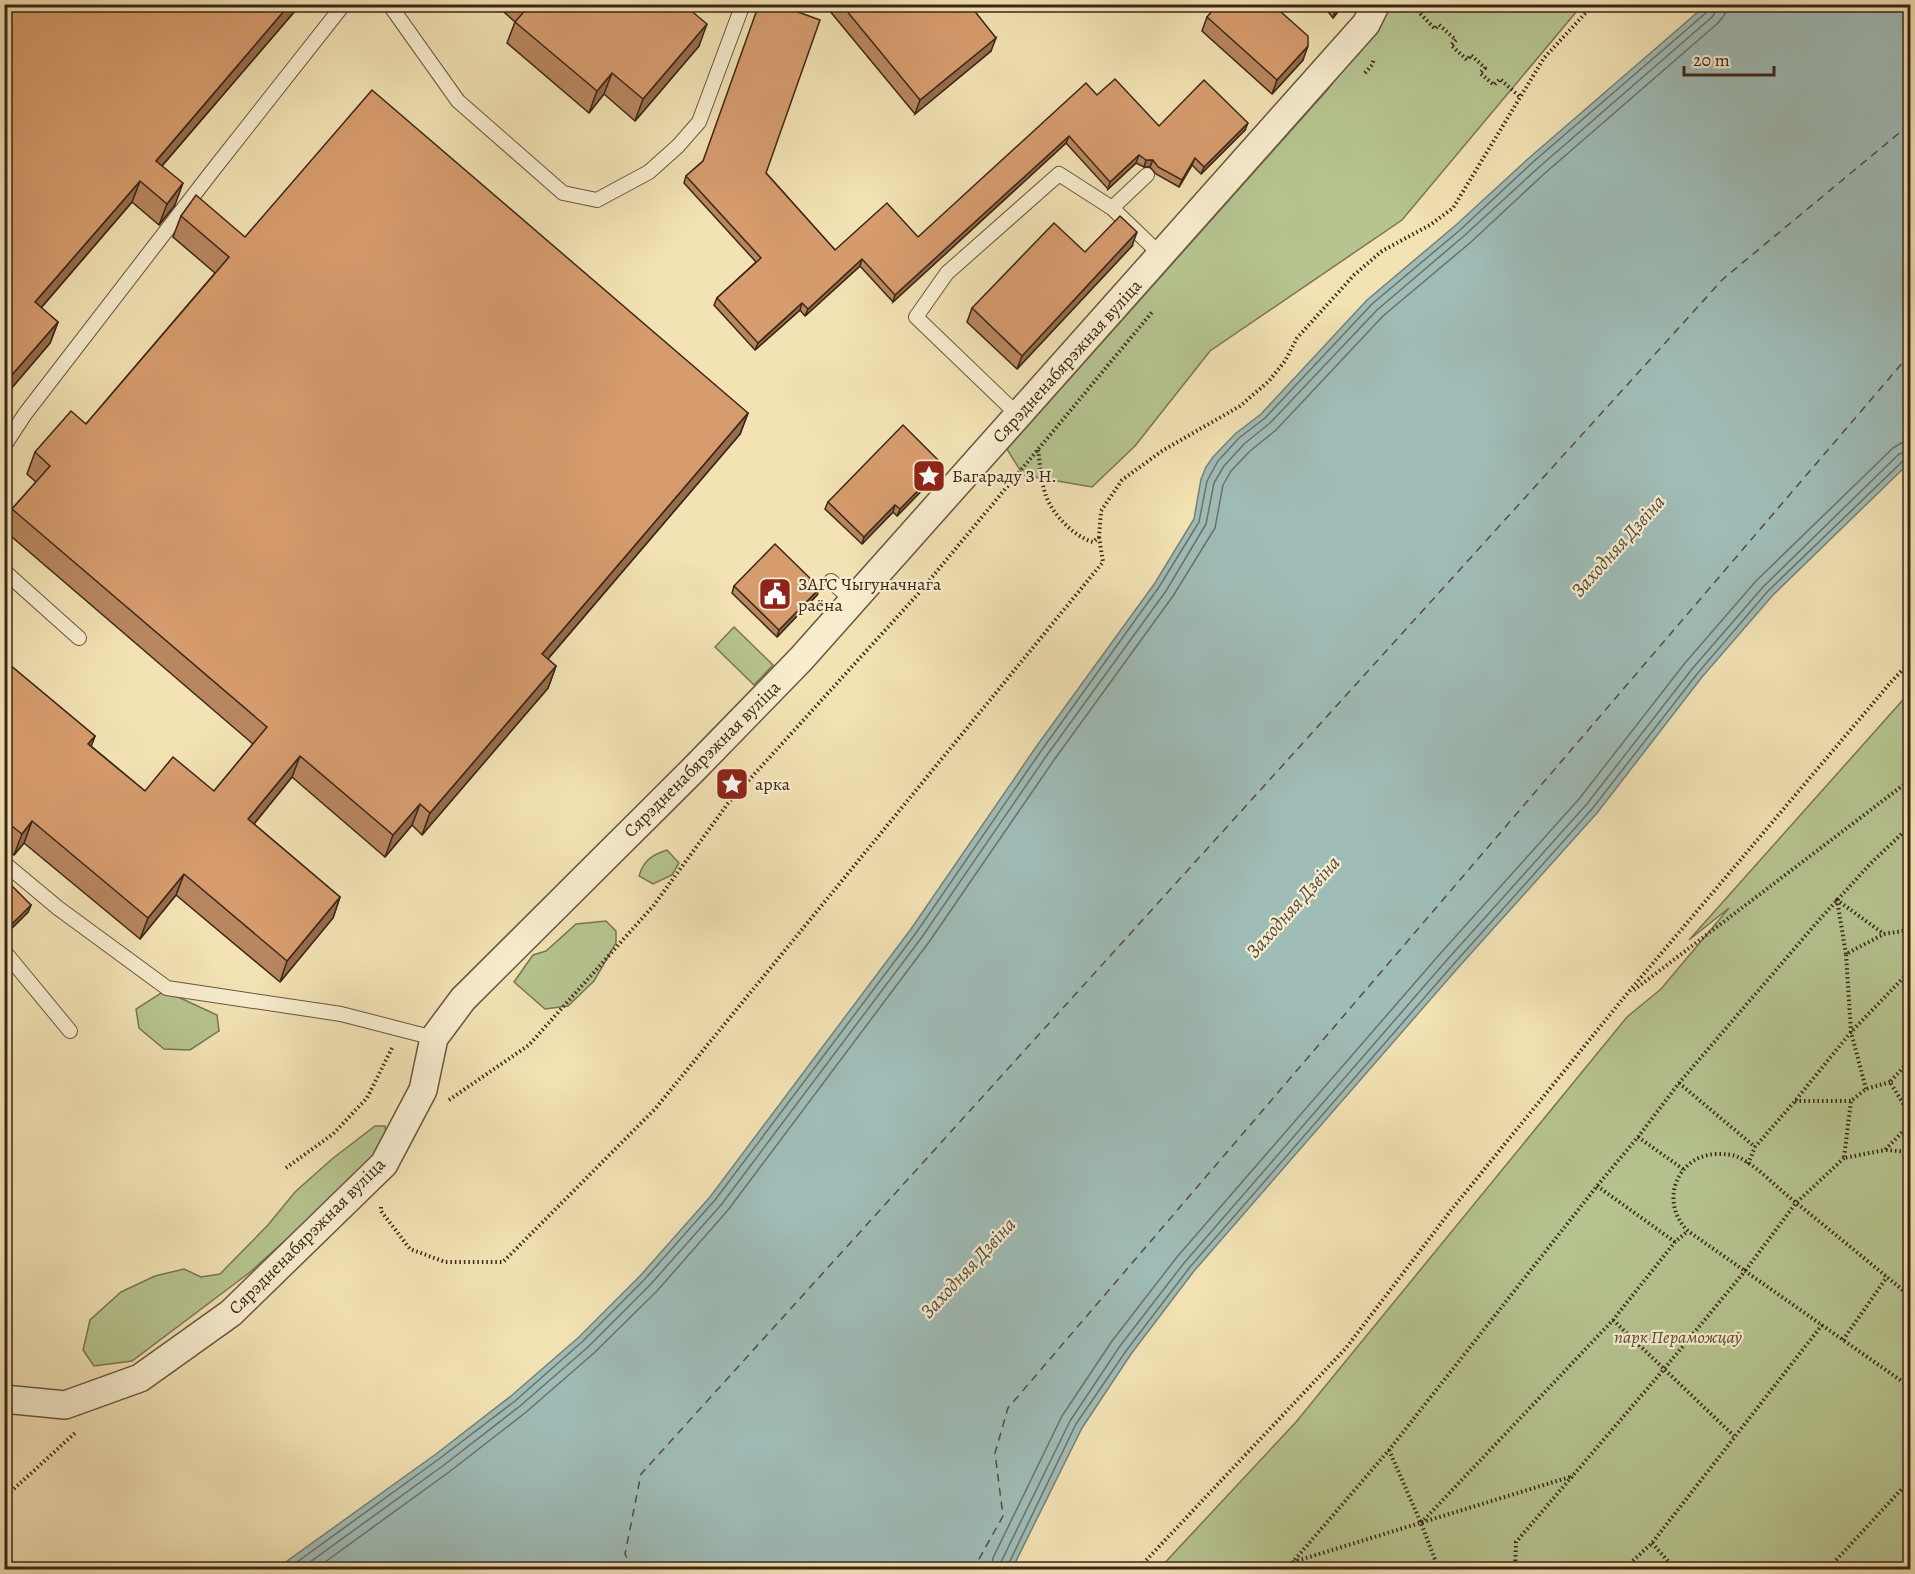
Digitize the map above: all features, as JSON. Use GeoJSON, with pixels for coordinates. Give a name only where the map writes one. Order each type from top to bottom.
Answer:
{"type":"FeatureCollection","features":[{"type":"Feature","properties":{"kind":"street","name":"Сярэдненабярэжная вуліца"},"geometry":{"type":"LineString","coordinates":[[4,1399],[65,1405],[140,1378],[231,1313],[384,1164],[423,1090],[434,1038],[463,999],[694,769],[853,601],[1161,255],[1371,14]]}},
{"type":"Feature","properties":{"kind":"lane"},"geometry":{"type":"LineString","coordinates":[[4,446],[25,414],[344,4]]}},
{"type":"Feature","properties":{"kind":"lane"},"geometry":{"type":"LineString","coordinates":[[389,4],[458,101],[563,193],[597,200],[649,172],[678,146],[699,122],[743,4]]}},
{"type":"Feature","properties":{"kind":"lane"},"geometry":{"type":"LineString","coordinates":[[1018,415],[916,317],[947,273],[1059,174],[1112,208],[1161,255]]}},
{"type":"Feature","properties":{"kind":"lane"},"geometry":{"type":"LineString","coordinates":[[1112,208],[1147,175]]}},
{"type":"Feature","properties":{"kind":"lane"},"geometry":{"type":"LineString","coordinates":[[4,571],[79,638]]}},
{"type":"Feature","properties":{"kind":"lane"},"geometry":{"type":"LineString","coordinates":[[831,581],[853,601]]}},
{"type":"Feature","properties":{"kind":"lane"},"geometry":{"type":"LineString","coordinates":[[4,863],[58,908],[167,988],[341,1014],[434,1038]]}},
{"type":"Feature","properties":{"kind":"lane"},"geometry":{"type":"LineString","coordinates":[[4,951],[70,1031]]}},
{"type":"Feature","properties":{"kind":"path"},"geometry":{"type":"LineString","coordinates":[[1411,4],[1435,29],[1439,25],[1456,40],[1451,45],[1467,60],[1471,55],[1485,68],[1480,73],[1494,85],[1500,79],[1520,96]]}},
{"type":"Feature","properties":{"kind":"path"},"geometry":{"type":"LineString","coordinates":[[384,1164],[381,1211],[410,1249],[445,1262],[503,1262],[655,1109],[1103,562],[1100,537],[1101,511],[1122,480],[1162,451],[1240,406],[1269,381],[1285,361],[1297,338],[1354,275],[1382,251],[1430,225],[1453,208],[1544,58],[1594,4]]}},
{"type":"Feature","properties":{"kind":"path"},"geometry":{"type":"LineString","coordinates":[[1364,73],[1372,65],[1376,54]]}},
{"type":"Feature","properties":{"kind":"path"},"geometry":{"type":"LineString","coordinates":[[445,1103],[529,1045],[654,905],[729,802],[918,594],[1157,306]]}},
{"type":"Feature","properties":{"kind":"path"},"geometry":{"type":"LineString","coordinates":[[1038,450],[1045,495],[1062,521],[1082,539],[1094,542],[1100,537]]}},
{"type":"Feature","properties":{"kind":"path"},"geometry":{"type":"LineString","coordinates":[[1137,1569],[1346,1348],[1452,1209],[1626,995],[1911,662]]}},
{"type":"Feature","properties":{"kind":"path"},"geometry":{"type":"LineString","coordinates":[[1626,995],[1911,780]]}},
{"type":"Feature","properties":{"kind":"path"},"geometry":{"type":"LineString","coordinates":[[1286,1569],[1389,1450],[1679,1083],[1871,863],[1910,827]]}},
{"type":"Feature","properties":{"kind":"path"},"geometry":{"type":"LineString","coordinates":[[1838,900],[1884,934]]}},
{"type":"Feature","properties":{"kind":"path"},"geometry":{"type":"LineString","coordinates":[[1838,900],[1846,954],[1851,1032],[1866,1089]]}},
{"type":"Feature","properties":{"kind":"path"},"geometry":{"type":"LineString","coordinates":[[1846,954],[1884,934],[1911,930]]}},
{"type":"Feature","properties":{"kind":"path"},"geometry":{"type":"LineString","coordinates":[[1748,1164],[1755,1147],[1796,1101],[1851,1032],[1911,971]]}},
{"type":"Feature","properties":{"kind":"path"},"geometry":{"type":"LineString","coordinates":[[286,1168],[333,1134],[367,1098],[402,1028]]}},
{"type":"Feature","properties":{"kind":"path"},"geometry":{"type":"LineString","coordinates":[[1796,1101],[1851,1101],[1866,1089],[1890,1082],[1911,1060]]}},
{"type":"Feature","properties":{"kind":"path"},"geometry":{"type":"LineString","coordinates":[[1890,1082],[1911,1115]]}},
{"type":"Feature","properties":{"kind":"path"},"geometry":{"type":"LineString","coordinates":[[1679,1083],[1755,1147]]}},
{"type":"Feature","properties":{"kind":"path"},"geometry":{"type":"LineString","coordinates":[[1844,1158],[1851,1101]]}},
{"type":"Feature","properties":{"kind":"path"},"geometry":{"type":"LineString","coordinates":[[1885,1150],[1911,1124]]}},
{"type":"Feature","properties":{"kind":"path"},"geometry":{"type":"LineString","coordinates":[[1638,1137],[1683,1169]]}},
{"type":"Feature","properties":{"kind":"path"},"geometry":{"type":"LineString","coordinates":[[1515,1569],[1516,1542],[1665,1368],[1796,1203],[1844,1158],[1885,1150],[1911,1152]]}},
{"type":"Feature","properties":{"kind":"path"},"geometry":{"type":"LineString","coordinates":[[1911,1296],[1738,1157],[1727,1154],[1704,1155],[1683,1169],[1676,1182],[1673,1197],[1675,1212],[1688,1231],[1911,1387]]}},
{"type":"Feature","properties":{"kind":"path"},"geometry":{"type":"LineString","coordinates":[[1597,1186],[1675,1242]]}},
{"type":"Feature","properties":{"kind":"path"},"geometry":{"type":"LineString","coordinates":[[1421,1523],[1613,1320],[1675,1242],[1688,1231]]}},
{"type":"Feature","properties":{"kind":"path"},"geometry":{"type":"LineString","coordinates":[[1843,1340],[1887,1277]]}},
{"type":"Feature","properties":{"kind":"path"},"geometry":{"type":"LineString","coordinates":[[1613,1320],[1734,1436]]}},
{"type":"Feature","properties":{"kind":"path"},"geometry":{"type":"LineString","coordinates":[[1623,1569],[1652,1543],[1822,1325]]}},
{"type":"Feature","properties":{"kind":"path"},"geometry":{"type":"LineString","coordinates":[[1905,1383],[1911,1374]]}},
{"type":"Feature","properties":{"kind":"path"},"geometry":{"type":"LineString","coordinates":[[4,1498],[78,1431]]}},
{"type":"Feature","properties":{"kind":"path"},"geometry":{"type":"LineString","coordinates":[[1389,1450],[1439,1569]]}},
{"type":"Feature","properties":{"kind":"path"},"geometry":{"type":"LineString","coordinates":[[1292,1562],[1573,1476]]}},
{"type":"Feature","properties":{"kind":"path"},"geometry":{"type":"LineString","coordinates":[[1827,1569],[1911,1480]]}},
{"type":"Feature","properties":{"kind":"path"},"geometry":{"type":"LineString","coordinates":[[1652,1543],[1676,1569]]}},
{"type":"Feature","properties":{"kind":"green space"},"geometry":{"type":"Polygon","coordinates":[[[1404,4],[1582,5],[1402,220],[1210,351],[1135,446],[1092,487],[1023,475],[1007,449],[1329,88],[1383,12],[1404,4]]]}},
{"type":"Feature","properties":{"kind":"green space"},"geometry":{"type":"Polygon","coordinates":[[[734,627],[773,665],[754,685],[715,647],[734,627]]]}},
{"type":"Feature","properties":{"kind":"green space","name":"парк Пераможцаў"},"geometry":{"type":"Polygon","coordinates":[[[1910,692],[1910,1569],[1159,1569],[1296,1422],[1627,1017],[1661,989],[1729,908],[1689,940],[1910,692]]]}},
{"type":"Feature","properties":{"kind":"green space"},"geometry":{"type":"Polygon","coordinates":[[[667,850],[679,863],[672,875],[653,884],[639,876],[649,859],[667,850]]]}},
{"type":"Feature","properties":{"kind":"green space"},"geometry":{"type":"Polygon","coordinates":[[[606,921],[616,931],[616,943],[594,981],[568,1006],[545,1009],[514,982],[533,955],[546,951],[576,924],[606,921]]]}},
{"type":"Feature","properties":{"kind":"green space"},"geometry":{"type":"Polygon","coordinates":[[[161,993],[176,996],[217,1015],[219,1031],[190,1050],[164,1049],[139,1028],[136,1009],[161,993]]]}},
{"type":"Feature","properties":{"kind":"green space"},"geometry":{"type":"Polygon","coordinates":[[[375,1126],[385,1126],[387,1140],[361,1172],[249,1273],[132,1361],[94,1366],[83,1350],[90,1320],[121,1292],[155,1276],[184,1269],[201,1277],[220,1274],[268,1225],[295,1192],[332,1159],[375,1126]]]}},
{"type":"Feature","properties":{"kind":"water","name":"Заходняя Дзвіна"},"geometry":{"type":"Polygon","coordinates":[[[1706,5],[1910,5],[1910,462],[1773,595],[1702,677],[1597,813],[1456,970],[1194,1271],[1131,1354],[1082,1428],[1012,1569],[276,1569],[436,1454],[511,1396],[579,1337],[640,1276],[710,1197],[911,929],[1036,747],[1155,583],[1194,519],[1201,479],[1213,457],[1235,434],[1261,414],[1367,300],[1456,225],[1529,158],[1706,5]]]}},
{"type":"Feature","properties":{"kind":"building"},"geometry":{"type":"Polygon","coordinates":[[[4,4],[290,4],[156,161],[183,183],[167,204],[140,181],[35,302],[58,322],[4,384],[4,4]]]}},
{"type":"Feature","properties":{"kind":"building"},"geometry":{"type":"Polygon","coordinates":[[[528,4],[656,4],[665,12],[671,4],[683,4],[707,24],[643,99],[612,73],[597,91],[515,22],[529,6],[528,4]]]}},
{"type":"Feature","properties":{"kind":"building"},"geometry":{"type":"Polygon","coordinates":[[[759,4],[776,4],[820,20],[766,173],[835,250],[887,203],[918,237],[1086,83],[1097,95],[1115,79],[1159,126],[1204,80],[1248,123],[1204,167],[1195,158],[1182,180],[1158,167],[1153,160],[1146,160],[1139,155],[1110,182],[1069,136],[895,295],[862,259],[808,309],[802,303],[758,343],[717,298],[761,258],[686,176],[703,161],[759,4]]]}},
{"type":"Feature","properties":{"kind":"building"},"geometry":{"type":"Polygon","coordinates":[[[841,4],[969,4],[996,38],[920,100],[841,4]]]}},
{"type":"Feature","properties":{"kind":"building"},"geometry":{"type":"Polygon","coordinates":[[[1218,4],[1272,4],[1308,36],[1308,46],[1277,80],[1207,17],[1218,4]]]}},
{"type":"Feature","properties":{"kind":"building"},"geometry":{"type":"Polygon","coordinates":[[[1330,4],[1341,4],[1335,11],[1330,4]]]}},
{"type":"Feature","properties":{"kind":"building"},"geometry":{"type":"Polygon","coordinates":[[[372,90],[748,413],[542,654],[556,666],[430,813],[420,804],[393,835],[300,756],[248,819],[340,897],[287,961],[184,874],[148,918],[32,821],[22,834],[4,820],[4,804],[7,801],[4,799],[4,660],[95,736],[88,744],[145,791],[173,757],[214,791],[267,727],[12,509],[50,466],[35,452],[71,411],[86,424],[229,257],[181,216],[196,195],[245,237],[372,90]]]}},
{"type":"Feature","properties":{"kind":"building"},"geometry":{"type":"Polygon","coordinates":[[[1120,216],[1137,232],[1022,356],[972,308],[1054,223],[1085,252],[1120,216]]]}},
{"type":"Feature","properties":{"kind":"building"},"geometry":{"type":"Polygon","coordinates":[[[903,425],[943,465],[900,509],[895,505],[864,537],[828,502],[903,425]]]}},
{"type":"Feature","properties":{"kind":"building","name":"ЗАГС Чыгуначнага раёна"},"geometry":{"type":"Polygon","coordinates":[[[775,544],[820,588],[779,630],[734,586],[775,544]]]}},
{"type":"Feature","properties":{"kind":"building"},"geometry":{"type":"Polygon","coordinates":[[[12,886],[31,905],[13,923],[4,915],[4,894],[12,886]]]}},
{"type":"Feature","properties":{"kind":"building"},"geometry":{"type":"Polygon","coordinates":[[[4,1105],[11,1114],[4,1118],[4,1105]]]}},
{"type":"Feature","properties":{"kind":"ferry route"},"geometry":{"type":"LineString","coordinates":[[633,1570],[625,1554],[641,1474],[1723,279],[1910,124]]}},
{"type":"Feature","properties":{"kind":"ferry route"},"geometry":{"type":"LineString","coordinates":[[970,1570],[979,1559],[1003,1516],[995,1453],[1008,1408],[1910,354]]}},
{"type":"Feature","properties":{"kind":"place","name":"Багараду З Н."},"geometry":{"type":"Point","coordinates":[929,476]}},
{"type":"Feature","properties":{"kind":"place","name":"ЗАГС Чыгуначнага раёна"},"geometry":{"type":"Point","coordinates":[775,594]}},
{"type":"Feature","properties":{"kind":"place","name":"арка"},"geometry":{"type":"Point","coordinates":[732,784]}}]}
